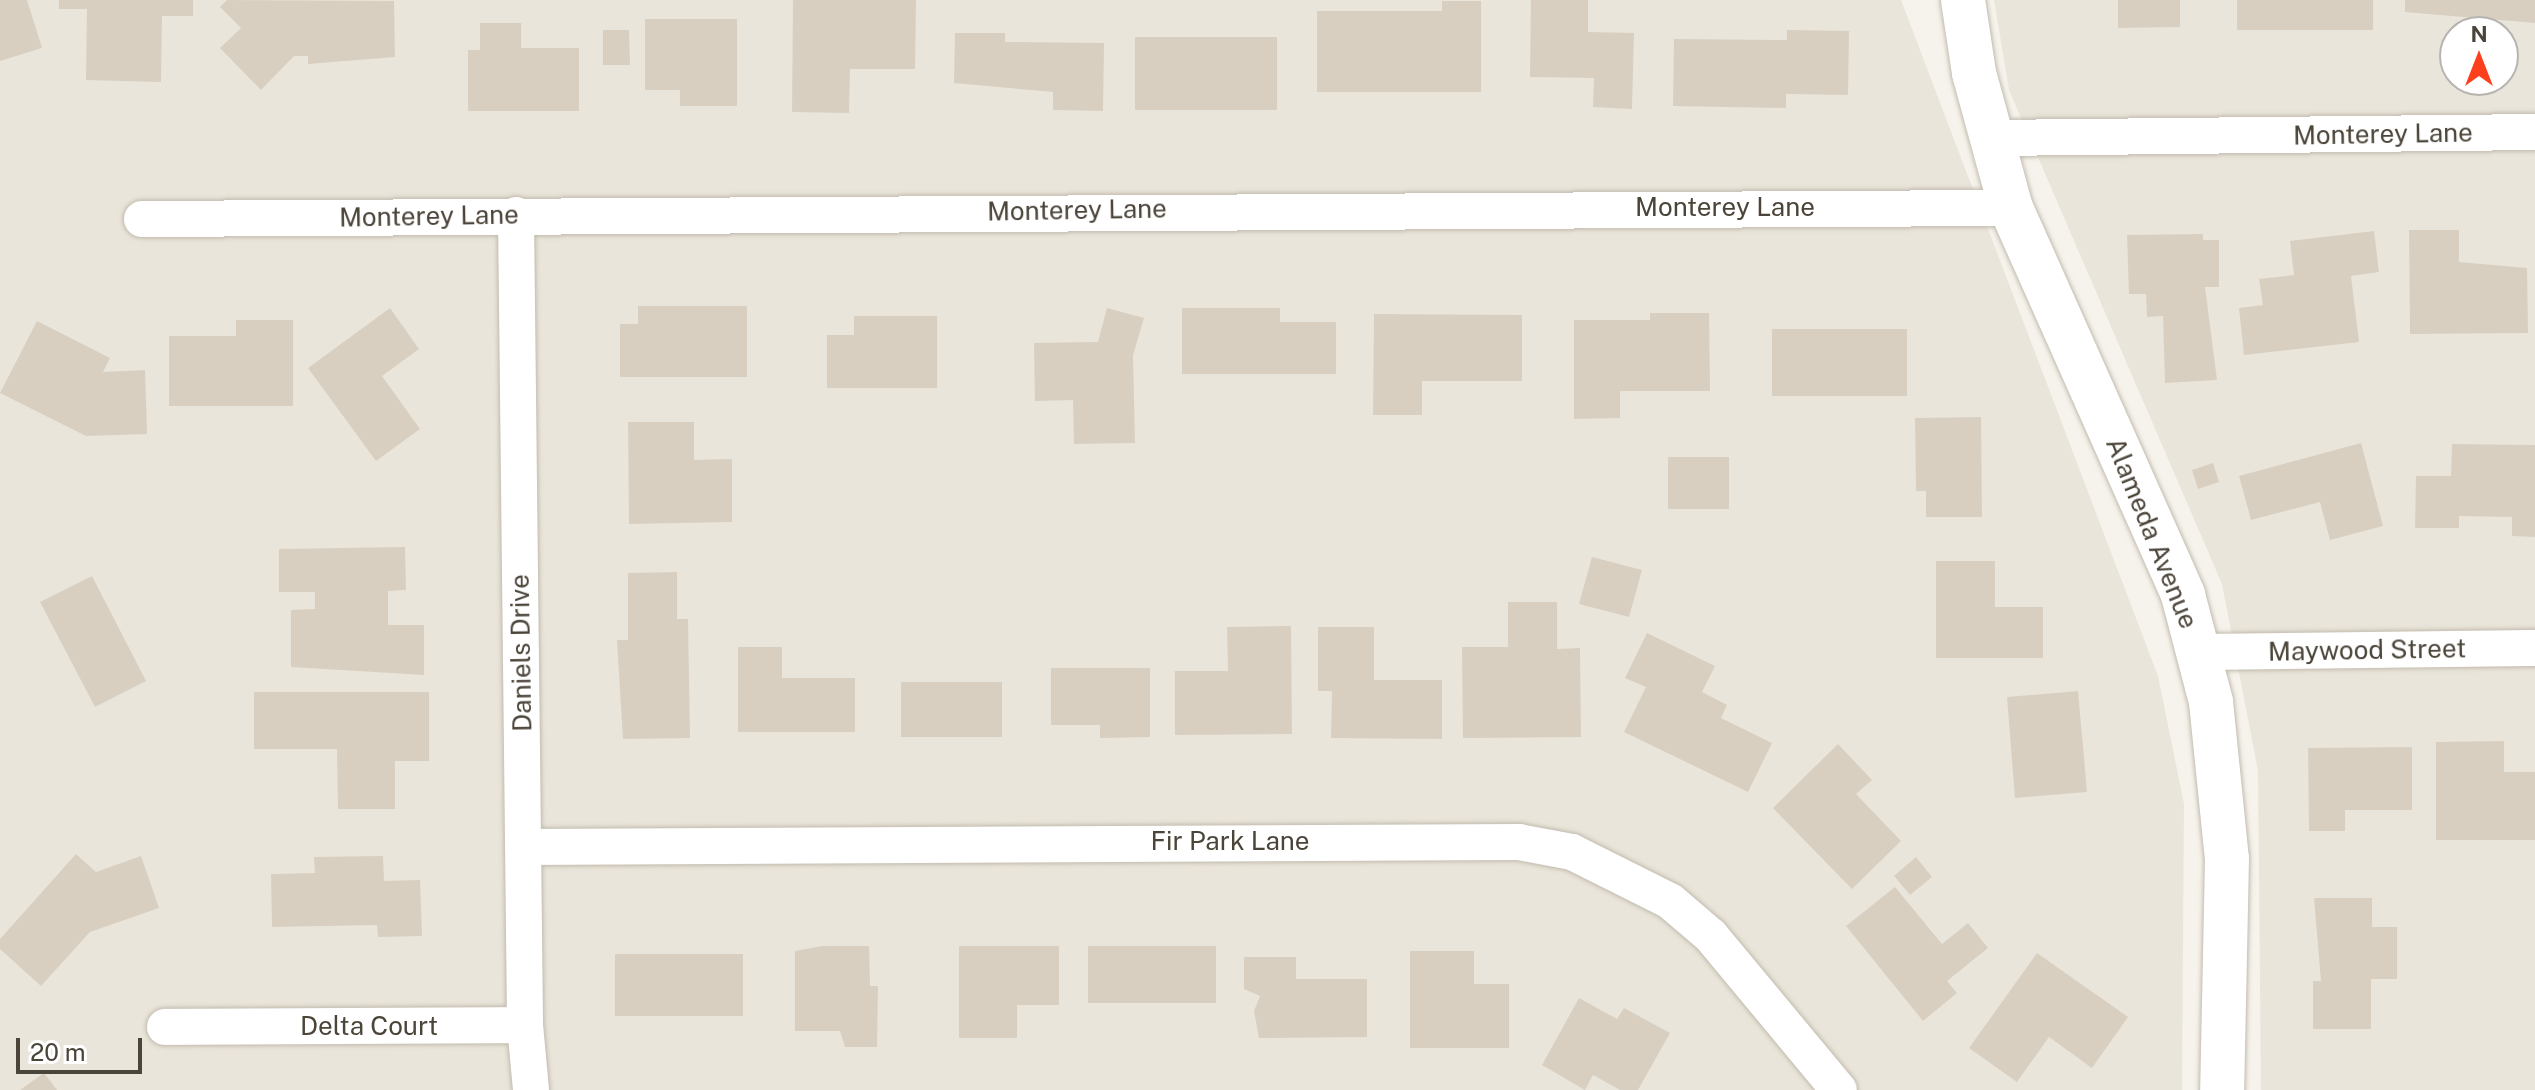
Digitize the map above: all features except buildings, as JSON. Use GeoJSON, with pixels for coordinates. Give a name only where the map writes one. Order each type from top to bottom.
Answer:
{"type":"FeatureCollection","features":[{"type":"Feature","properties":{"kind":"street","name":"Alameda Avenue"},"geometry":{"type":"LineString","coordinates":[[1963,0],[1992,138],[2011,208],[2162,545],[2199,652],[2220,761],[2227,859],[2222,1090]]}},
{"type":"Feature","properties":{"kind":"street","name":"Monterey Lane"},"geometry":{"type":"LineString","coordinates":[[1992,138],[2535,132]]}},
{"type":"Feature","properties":{"kind":"street","name":"Monterey Lane"},"geometry":{"type":"LineString","coordinates":[[142,219],[2011,208]]}},
{"type":"Feature","properties":{"kind":"street","name":"Daniels Drive"},"geometry":{"type":"LineString","coordinates":[[516,215],[525,1025],[531,1090]]}},
{"type":"Feature","properties":{"kind":"street","name":"Maywood Street"},"geometry":{"type":"LineString","coordinates":[[2199,652],[2535,648]]}},
{"type":"Feature","properties":{"kind":"street","name":"Fir Park Lane"},"geometry":{"type":"LineString","coordinates":[[523,847],[1519,842],[1572,852],[1670,901],[1711,936],[1839,1090]]}},
{"type":"Feature","properties":{"kind":"street","name":"Delta Court"},"geometry":{"type":"LineString","coordinates":[[165,1027],[525,1025]]}},
{"type":"Feature","properties":{"kind":"shaded area"},"geometry":{"type":"Polygon","coordinates":[[[0,0],[1901,0],[2158,676],[2184,804],[2182,1090],[0,1090],[0,0]]]}},
{"type":"Feature","properties":{"kind":"shaded area"},"geometry":{"type":"Polygon","coordinates":[[[1994,0],[2535,0],[2535,1090],[2261,1090],[2258,771],[2222,584],[2009,90],[1994,0]]]}}]}
